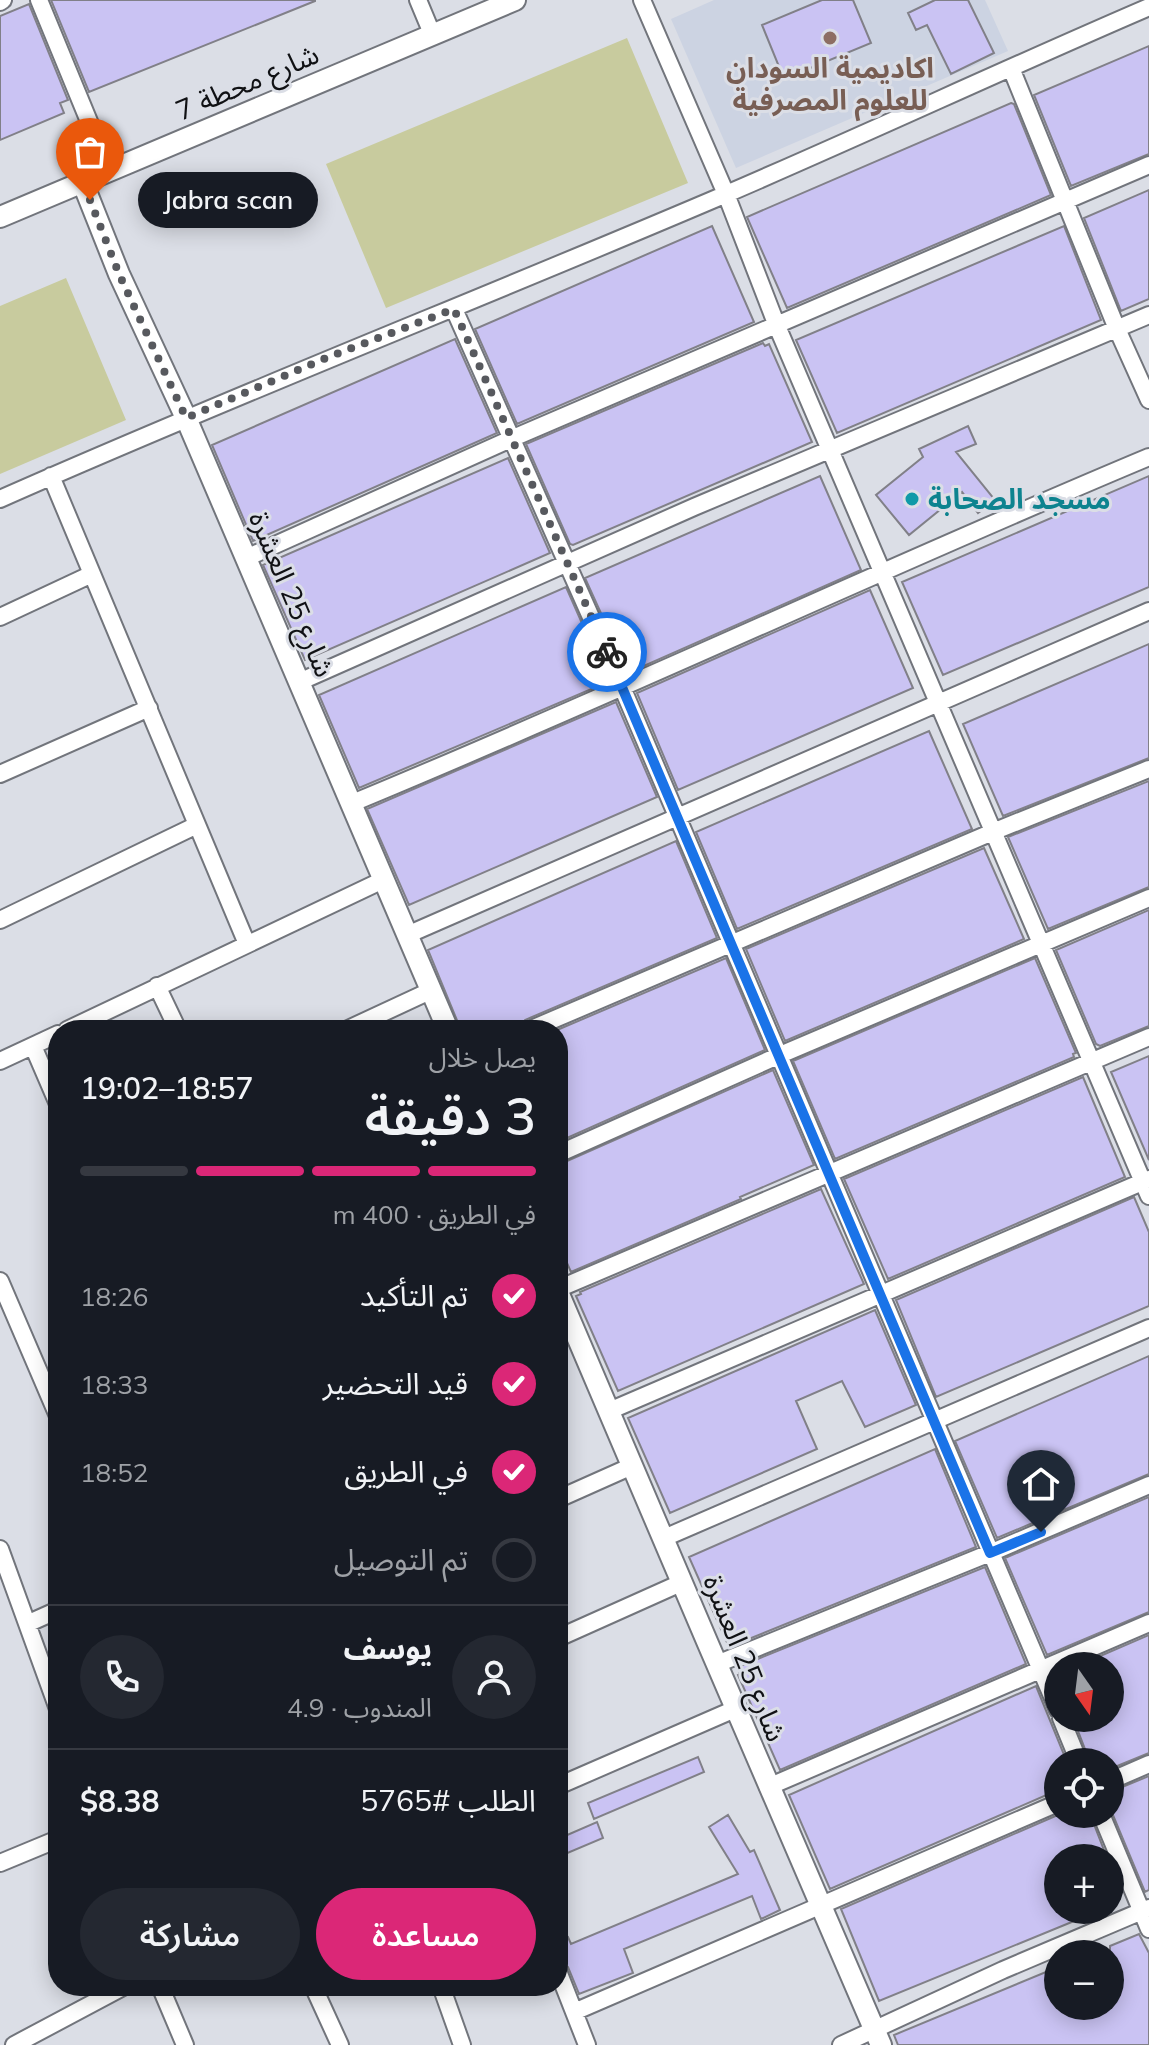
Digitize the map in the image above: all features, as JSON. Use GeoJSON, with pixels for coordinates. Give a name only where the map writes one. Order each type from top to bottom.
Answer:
{"type":"FeatureCollection","features":[{"type":"Feature","properties":{"kind":"street"},"geometry":{"type":"LineString","coordinates":[[39,0],[109,170]]}},
{"type":"Feature","properties":{"kind":"street"},"geometry":{"type":"LineString","coordinates":[[418,0],[433,36]]}},
{"type":"Feature","properties":{"kind":"street","name":"شارع محطة 7"},"geometry":{"type":"LineString","coordinates":[[0,217],[515,0]]}},
{"type":"Feature","properties":{"kind":"street"},"geometry":{"type":"LineString","coordinates":[[609,1411],[880,1293],[1147,1186],[777,326],[647,2]]}},
{"type":"Feature","properties":{"kind":"street"},"geometry":{"type":"LineString","coordinates":[[0,499],[326,358],[454,309],[726,194],[1149,7]]}},
{"type":"Feature","properties":{"kind":"street"},"geometry":{"type":"LineString","coordinates":[[1011,68],[1149,400]]}},
{"type":"Feature","properties":{"kind":"street"},"geometry":{"type":"LineString","coordinates":[[246,558],[513,438],[1149,165]]}},
{"type":"Feature","properties":{"kind":"street","name":"شارع 25 العشرة"},"geometry":{"type":"LineString","coordinates":[[82,181],[119,274],[186,418],[444,1020]]}},
{"type":"Feature","properties":{"kind":"street"},"geometry":{"type":"LineString","coordinates":[[454,309],[622,687],[1044,1675]]}},
{"type":"Feature","properties":{"kind":"street"},"geometry":{"type":"LineString","coordinates":[[299,682],[567,562],[1149,315]]}},
{"type":"Feature","properties":{"kind":"street"},"geometry":{"type":"LineString","coordinates":[[350,804],[487,748],[1149,457]]}},
{"type":"Feature","properties":{"kind":"street"},"geometry":{"type":"LineString","coordinates":[[51,476],[247,944]]}},
{"type":"Feature","properties":{"kind":"street"},"geometry":{"type":"LineString","coordinates":[[0,617],[92,574]]}},
{"type":"Feature","properties":{"kind":"street"},"geometry":{"type":"LineString","coordinates":[[407,935],[1149,611]]}},
{"type":"Feature","properties":{"kind":"street"},"geometry":{"type":"LineString","coordinates":[[0,774],[149,708]]}},
{"type":"Feature","properties":{"kind":"street"},"geometry":{"type":"LineString","coordinates":[[552,1020],[995,831],[1149,769]]}},
{"type":"Feature","properties":{"kind":"street"},"geometry":{"type":"LineString","coordinates":[[0,920],[197,825]]}},
{"type":"Feature","properties":{"kind":"street"},"geometry":{"type":"LineString","coordinates":[[87,1020],[383,880]]}},
{"type":"Feature","properties":{"kind":"street"},"geometry":{"type":"LineString","coordinates":[[568,1150],[780,1055],[1149,898]]}},
{"type":"Feature","properties":{"kind":"street"},"geometry":{"type":"LineString","coordinates":[[157,986],[173,1020]]}},
{"type":"Feature","properties":{"kind":"street"},"geometry":{"type":"LineString","coordinates":[[368,1020],[432,990]]}},
{"type":"Feature","properties":{"kind":"street"},"geometry":{"type":"LineString","coordinates":[[568,1286],[1149,1037]]}},
{"type":"Feature","properties":{"kind":"street"},"geometry":{"type":"LineString","coordinates":[[0,1061],[48,1039]]}},
{"type":"Feature","properties":{"kind":"street"},"geometry":{"type":"LineString","coordinates":[[33,1046],[48,1081]]}},
{"type":"Feature","properties":{"kind":"street"},"geometry":{"type":"LineString","coordinates":[[0,1281],[48,1393]]}},
{"type":"Feature","properties":{"kind":"street","name":"شارع 25 العشرة"},"geometry":{"type":"LineString","coordinates":[[568,1314],[768,1787],[878,2037]]}},
{"type":"Feature","properties":{"kind":"street"},"geometry":{"type":"LineString","coordinates":[[664,1538],[1149,1328]]}},
{"type":"Feature","properties":{"kind":"street"},"geometry":{"type":"LineString","coordinates":[[568,1495],[632,1466]]}},
{"type":"Feature","properties":{"kind":"street"},"geometry":{"type":"LineString","coordinates":[[717,1664],[1149,1485]]}},
{"type":"Feature","properties":{"kind":"street"},"geometry":{"type":"LineString","coordinates":[[0,1549],[48,1679]]}},
{"type":"Feature","properties":{"kind":"street"},"geometry":{"type":"LineString","coordinates":[[568,1634],[683,1582]]}},
{"type":"Feature","properties":{"kind":"street"},"geometry":{"type":"LineString","coordinates":[[29,1623],[48,1614]]}},
{"type":"Feature","properties":{"kind":"street"},"geometry":{"type":"LineString","coordinates":[[768,1787],[1149,1623]]}},
{"type":"Feature","properties":{"kind":"street"},"geometry":{"type":"LineString","coordinates":[[568,1782],[735,1709]]}},
{"type":"Feature","properties":{"kind":"street"},"geometry":{"type":"LineString","coordinates":[[1124,1775],[1149,1764]]}},
{"type":"Feature","properties":{"kind":"street"},"geometry":{"type":"LineString","coordinates":[[574,2012],[1044,1809]]}},
{"type":"Feature","properties":{"kind":"street"},"geometry":{"type":"LineString","coordinates":[[1107,1828],[1145,1910],[1149,1929]]}},
{"type":"Feature","properties":{"kind":"street"},"geometry":{"type":"LineString","coordinates":[[0,1863],[48,1843]]}},
{"type":"Feature","properties":{"kind":"street"},"geometry":{"type":"LineString","coordinates":[[841,2045],[878,2037],[1003,1970],[1145,1910]]}},
{"type":"Feature","properties":{"kind":"street"},"geometry":{"type":"LineString","coordinates":[[14,2045],[106,1996]]}},
{"type":"Feature","properties":{"kind":"street"},"geometry":{"type":"LineString","coordinates":[[164,1996],[185,2045]]}},
{"type":"Feature","properties":{"kind":"street"},"geometry":{"type":"LineString","coordinates":[[318,1996],[340,2045]]}},
{"type":"Feature","properties":{"kind":"street"},"geometry":{"type":"LineString","coordinates":[[445,1996],[462,2045]]}},
{"type":"Feature","properties":{"kind":"street"},"geometry":{"type":"LineString","coordinates":[[568,1996],[587,2045]]}},
{"type":"Feature","properties":{"kind":"shaded area"},"geometry":{"type":"Polygon","coordinates":[[[714,0],[985,0],[1008,51],[736,168],[671,19],[714,0]]]}},
{"type":"Feature","properties":{"kind":"green space"},"geometry":{"type":"Polygon","coordinates":[[[627,38],[688,183],[386,308],[326,164],[627,38]]]}},
{"type":"Feature","properties":{"kind":"green space"},"geometry":{"type":"Polygon","coordinates":[[[66,278],[126,420],[0,474],[0,306],[66,278]]]}},
{"type":"Feature","properties":{"kind":"building"},"geometry":{"type":"Polygon","coordinates":[[[51,0],[315,0],[315,1],[89,92],[51,0]]]}},
{"type":"Feature","properties":{"kind":"building"},"geometry":{"type":"Polygon","coordinates":[[[822,0],[853,0],[871,43],[784,79],[762,25],[822,0]]]}},
{"type":"Feature","properties":{"kind":"building"},"geometry":{"type":"Polygon","coordinates":[[[935,0],[968,0],[994,53],[951,74],[927,25],[916,30],[908,13],[935,0]]]}},
{"type":"Feature","properties":{"kind":"building"},"geometry":{"type":"Polygon","coordinates":[[[29,4],[68,100],[60,103],[64,113],[0,140],[0,16],[29,4]]]}},
{"type":"Feature","properties":{"kind":"building"},"geometry":{"type":"Polygon","coordinates":[[[1149,46],[1149,154],[1071,186],[1034,95],[1149,46]]]}},
{"type":"Feature","properties":{"kind":"building"},"geometry":{"type":"Polygon","coordinates":[[[1011,103],[1051,195],[787,308],[747,217],[1011,103]]]}},
{"type":"Feature","properties":{"kind":"building"},"geometry":{"type":"Polygon","coordinates":[[[1149,190],[1149,299],[1121,311],[1084,218],[1149,190]]]}},
{"type":"Feature","properties":{"kind":"building"},"geometry":{"type":"Polygon","coordinates":[[[712,226],[754,322],[517,424],[475,329],[712,226]]]}},
{"type":"Feature","properties":{"kind":"building"},"geometry":{"type":"Polygon","coordinates":[[[1064,226],[1101,320],[837,433],[796,340],[1064,226]]]}},
{"type":"Feature","properties":{"kind":"building"},"geometry":{"type":"Polygon","coordinates":[[[455,339],[497,433],[253,541],[212,445],[455,339]]]}},
{"type":"Feature","properties":{"kind":"building"},"geometry":{"type":"Polygon","coordinates":[[[763,343],[765,346],[769,344],[812,442],[570,544],[526,444],[763,343]]]}},
{"type":"Feature","properties":{"kind":"building"},"geometry":{"type":"Polygon","coordinates":[[[968,426],[976,444],[956,452],[995,500],[978,513],[962,492],[909,535],[876,495],[923,457],[919,449],[968,426]]]}},
{"type":"Feature","properties":{"kind":"building"},"geometry":{"type":"Polygon","coordinates":[[[508,458],[550,553],[305,660],[263,565],[508,458]]]}},
{"type":"Feature","properties":{"kind":"building"},"geometry":{"type":"Polygon","coordinates":[[[820,476],[861,570],[628,673],[585,578],[820,476]]]}},
{"type":"Feature","properties":{"kind":"building"},"geometry":{"type":"Polygon","coordinates":[[[1149,476],[1149,587],[943,675],[902,582],[1149,476]]]}},
{"type":"Feature","properties":{"kind":"building"},"geometry":{"type":"Polygon","coordinates":[[[566,587],[608,682],[359,788],[319,695],[566,587]]]}},
{"type":"Feature","properties":{"kind":"building"},"geometry":{"type":"Polygon","coordinates":[[[870,590],[913,688],[678,790],[637,693],[870,590]]]}},
{"type":"Feature","properties":{"kind":"building"},"geometry":{"type":"Polygon","coordinates":[[[1149,644],[1149,758],[1003,816],[963,724],[1149,644]]]}},
{"type":"Feature","properties":{"kind":"building"},"geometry":{"type":"Polygon","coordinates":[[[616,702],[657,797],[409,905],[367,809],[616,702]]]}},
{"type":"Feature","properties":{"kind":"building"},"geometry":{"type":"Polygon","coordinates":[[[929,731],[972,829],[737,929],[696,832],[929,731]]]}},
{"type":"Feature","properties":{"kind":"building"},"geometry":{"type":"Polygon","coordinates":[[[1149,781],[1149,887],[1048,929],[1008,837],[1149,781]]]}},
{"type":"Feature","properties":{"kind":"building"},"geometry":{"type":"Polygon","coordinates":[[[676,841],[717,938],[525,1020],[457,1020],[428,950],[676,841]]]}},
{"type":"Feature","properties":{"kind":"building"},"geometry":{"type":"Polygon","coordinates":[[[984,848],[1024,939],[785,1041],[746,949],[984,848]]]}},
{"type":"Feature","properties":{"kind":"building"},"geometry":{"type":"Polygon","coordinates":[[[1149,910],[1149,1026],[1100,1046],[1096,1044],[1056,950],[1149,910]]]}},
{"type":"Feature","properties":{"kind":"building"},"geometry":{"type":"Polygon","coordinates":[[[726,958],[765,1050],[568,1138],[568,1025],[726,958]]]}},
{"type":"Feature","properties":{"kind":"building"},"geometry":{"type":"Polygon","coordinates":[[[1035,958],[1076,1053],[1074,1057],[835,1159],[793,1061],[1035,958]]]}},
{"type":"Feature","properties":{"kind":"building"},"geometry":{"type":"Polygon","coordinates":[[[1149,1056],[1149,1160],[1111,1072],[1149,1056]]]}},
{"type":"Feature","properties":{"kind":"building"},"geometry":{"type":"Polygon","coordinates":[[[773,1070],[814,1165],[571,1272],[568,1265],[568,1161],[773,1070]]]}},
{"type":"Feature","properties":{"kind":"building"},"geometry":{"type":"Polygon","coordinates":[[[1083,1077],[1125,1177],[888,1279],[844,1179],[1083,1077]]]}},
{"type":"Feature","properties":{"kind":"building"},"geometry":{"type":"Polygon","coordinates":[[[821,1189],[864,1284],[618,1391],[576,1296],[580,1292],[821,1189]]]}},
{"type":"Feature","properties":{"kind":"building"},"geometry":{"type":"Polygon","coordinates":[[[1134,1197],[1149,1232],[1149,1306],[936,1397],[896,1300],[1134,1197]]]}},
{"type":"Feature","properties":{"kind":"building"},"geometry":{"type":"Polygon","coordinates":[[[875,1310],[916,1405],[865,1427],[842,1381],[796,1401],[817,1449],[670,1513],[628,1418],[875,1310]]]}},
{"type":"Feature","properties":{"kind":"building"},"geometry":{"type":"Polygon","coordinates":[[[1149,1356],[1149,1474],[997,1538],[955,1441],[1149,1356]]]}},
{"type":"Feature","properties":{"kind":"building"},"geometry":{"type":"Polygon","coordinates":[[[935,1449],[976,1547],[729,1647],[689,1557],[935,1449]]]}},
{"type":"Feature","properties":{"kind":"building"},"geometry":{"type":"Polygon","coordinates":[[[1149,1497],[1149,1612],[1054,1652],[1046,1652],[1005,1558],[1149,1497]]]}},
{"type":"Feature","properties":{"kind":"building"},"geometry":{"type":"Polygon","coordinates":[[[985,1567],[1026,1664],[780,1770],[738,1675],[738,1667],[985,1567]]]}},
{"type":"Feature","properties":{"kind":"building"},"geometry":{"type":"Polygon","coordinates":[[[1149,1635],[1149,1753],[1124,1763],[1124,1748],[1085,1748],[1078,1732],[1124,1732],[1124,1652],[1110,1652],[1149,1635]]]}},
{"type":"Feature","properties":{"kind":"building"},"geometry":{"type":"Polygon","coordinates":[[[1036,1686],[1044,1706],[1044,1732],[1055,1732],[1061,1748],[1044,1748],[1044,1796],[830,1889],[789,1795],[1036,1686]]]}},
{"type":"Feature","properties":{"kind":"building"},"geometry":{"type":"Polygon","coordinates":[[[698,1757],[704,1772],[594,1819],[588,1803],[698,1757]]]}},
{"type":"Feature","properties":{"kind":"building"},"geometry":{"type":"Polygon","coordinates":[[[1149,1776],[1149,1890],[1145,1892],[1118,1828],[1124,1828],[1124,1786],[1149,1776]]]}},
{"type":"Feature","properties":{"kind":"building"},"geometry":{"type":"Polygon","coordinates":[[[728,1815],[750,1852],[754,1850],[780,1910],[761,1919],[752,1896],[624,1949],[633,1973],[579,1994],[568,1967],[568,1937],[571,1944],[738,1874],[709,1827],[728,1815]]]}},
{"type":"Feature","properties":{"kind":"building"},"geometry":{"type":"Polygon","coordinates":[[[1044,1821],[1044,1828],[1095,1828],[1102,1844],[1044,1844],[1044,1924],[1067,1924],[879,2001],[841,1909],[1044,1821]]]}},
{"type":"Feature","properties":{"kind":"building"},"geometry":{"type":"Polygon","coordinates":[[[597,1822],[603,1838],[568,1853],[568,1835],[597,1822]]]}},
{"type":"Feature","properties":{"kind":"building"},"geometry":{"type":"Polygon","coordinates":[[[1139,1934],[1149,1953],[1149,2045],[898,2045],[894,2035],[1044,1973],[1044,2020],[1124,2020],[1124,1940],[1139,1934]]]}},
{"type":"Feature","properties":{"kind":"way so far"},"geometry":{"type":"LineString","coordinates":[[90,200],[119,274],[186,418],[326,358],[454,309],[607,652]]}},
{"type":"Feature","properties":{"kind":"place","name":"اكاديمية السودان للعلوم المصرفية"},"geometry":{"type":"Point","coordinates":[830,38]}},
{"type":"Feature","properties":{"kind":"place","name":"Jabra scan"},"geometry":{"type":"Point","coordinates":[90,200]}},
{"type":"Feature","properties":{"kind":"place","name":"مسجد الصحابة"},"geometry":{"type":"Point","coordinates":[912,499]}},
{"type":"Feature","properties":{"kind":"route"},"geometry":{"type":"LineString","coordinates":[[607,652],[990,1553],[1041,1532]]}}]}
